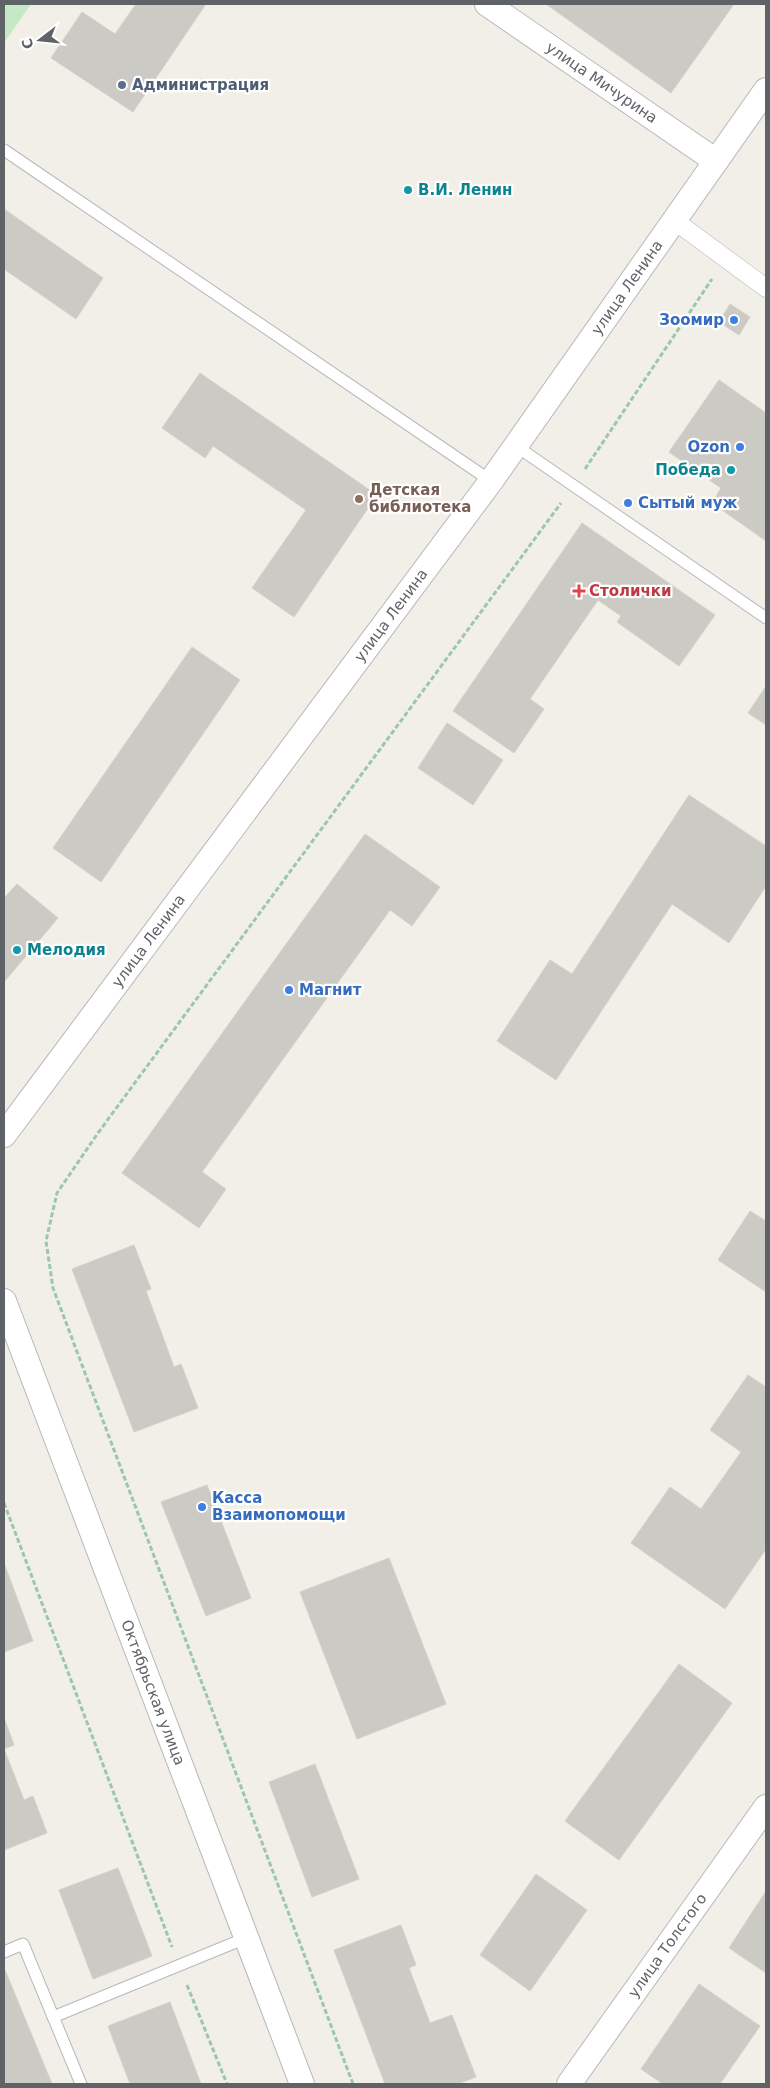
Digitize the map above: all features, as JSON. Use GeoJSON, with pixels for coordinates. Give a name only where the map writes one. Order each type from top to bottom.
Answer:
{"type":"FeatureCollection","features":[{"type":"Feature","properties":{"kind":"street","name":"улица Мичурина"},"geometry":{"type":"LineString","coordinates":[[487,4],[716,161]]}},
{"type":"Feature","properties":{"kind":"street","name":"улица Ленина"},"geometry":{"type":"LineString","coordinates":[[4,1135],[491,481],[766,90]]}},
{"type":"Feature","properties":{"kind":"street"},"geometry":{"type":"LineString","coordinates":[[675,221],[766,288]]}},
{"type":"Feature","properties":{"kind":"street","name":"Октябрьская улица"},"geometry":{"type":"LineString","coordinates":[[4,1302],[302,2084]]}},
{"type":"Feature","properties":{"kind":"street","name":"улица Толстого"},"geometry":{"type":"LineString","coordinates":[[570,2084],[766,1807]]}},
{"type":"Feature","properties":{"kind":"lane"},"geometry":{"type":"LineString","coordinates":[[4,150],[491,481]]}},
{"type":"Feature","properties":{"kind":"lane"},"geometry":{"type":"LineString","coordinates":[[516,446],[766,618]]}},
{"type":"Feature","properties":{"kind":"lane"},"geometry":{"type":"LineString","coordinates":[[52,2017],[246,1938]]}},
{"type":"Feature","properties":{"kind":"lane"},"geometry":{"type":"LineString","coordinates":[[4,1952],[23,1944],[81,2084]]}},
{"type":"Feature","properties":{"kind":"path"},"geometry":{"type":"LineString","coordinates":[[353,2084],[53,1288],[46,1241],[57,1193],[98,1132],[574,486],[726,258]]}},
{"type":"Feature","properties":{"kind":"path"},"geometry":{"type":"LineString","coordinates":[[4,1503],[179,1965],[227,2084]]}},
{"type":"Feature","properties":{"kind":"green space"},"geometry":{"type":"Polygon","coordinates":[[[4,4],[31,4],[4,43],[4,4]]]}},
{"type":"Feature","properties":{"kind":"building","name":"Администрация"},"geometry":{"type":"Polygon","coordinates":[[[136,4],[206,4],[133,112],[51,58],[82,12],[115,34],[136,4]]]}},
{"type":"Feature","properties":{"kind":"building"},"geometry":{"type":"Polygon","coordinates":[[[546,4],[734,4],[671,93],[546,4]]]}},
{"type":"Feature","properties":{"kind":"building"},"geometry":{"type":"Polygon","coordinates":[[[4,209],[103,278],[76,319],[4,269],[4,209]]]}},
{"type":"Feature","properties":{"kind":"building","name":"Зоомир"},"geometry":{"type":"Polygon","coordinates":[[[730,304],[750,317],[739,335],[719,322],[730,304]]]}},
{"type":"Feature","properties":{"kind":"building"},"geometry":{"type":"Polygon","coordinates":[[[200,373],[377,495],[294,617],[252,588],[306,510],[213,446],[205,458],[162,428],[200,373]]]}},
{"type":"Feature","properties":{"kind":"building","name":"Победа"},"geometry":{"type":"Polygon","coordinates":[[[719,380],[766,413],[766,541],[712,503],[721,488],[669,452],[719,380]]]}},
{"type":"Feature","properties":{"kind":"building"},"geometry":{"type":"Polygon","coordinates":[[[582,523],[715,615],[679,666],[617,622],[621,616],[598,600],[530,699],[544,709],[514,753],[453,711],[582,523]]]}},
{"type":"Feature","properties":{"kind":"building"},"geometry":{"type":"Polygon","coordinates":[[[192,647],[240,680],[101,882],[53,848],[192,647]]]}},
{"type":"Feature","properties":{"kind":"building"},"geometry":{"type":"Polygon","coordinates":[[[766,686],[766,725],[748,713],[766,686]]]}},
{"type":"Feature","properties":{"kind":"building"},"geometry":{"type":"Polygon","coordinates":[[[447,723],[503,760],[473,805],[418,768],[447,723]]]}},
{"type":"Feature","properties":{"kind":"building"},"geometry":{"type":"Polygon","coordinates":[[[689,795],[766,846],[766,886],[729,943],[672,904],[556,1080],[497,1041],[550,960],[572,974],[689,795]]]}},
{"type":"Feature","properties":{"kind":"building"},"geometry":{"type":"Polygon","coordinates":[[[365,834],[440,887],[412,926],[390,910],[202,1172],[226,1189],[199,1228],[122,1173],[365,834]]]}},
{"type":"Feature","properties":{"kind":"building","name":"Мелодия"},"geometry":{"type":"Polygon","coordinates":[[[17,884],[58,918],[4,982],[4,898],[17,884]]]}},
{"type":"Feature","properties":{"kind":"building"},"geometry":{"type":"Polygon","coordinates":[[[750,1211],[766,1221],[766,1292],[718,1260],[750,1211]]]}},
{"type":"Feature","properties":{"kind":"building"},"geometry":{"type":"Polygon","coordinates":[[[134,1245],[151,1289],[146,1291],[174,1367],[181,1364],[198,1408],[134,1432],[72,1269],[134,1245]]]}},
{"type":"Feature","properties":{"kind":"building"},"geometry":{"type":"Polygon","coordinates":[[[748,1375],[766,1387],[766,1549],[725,1609],[631,1543],[670,1487],[701,1509],[741,1452],[710,1430],[748,1375]]]}},
{"type":"Feature","properties":{"kind":"building"},"geometry":{"type":"Polygon","coordinates":[[[207,1485],[251,1598],[206,1616],[161,1502],[207,1485]]]}},
{"type":"Feature","properties":{"kind":"building"},"geometry":{"type":"Polygon","coordinates":[[[389,1558],[446,1704],[357,1739],[300,1592],[389,1558]]]}},
{"type":"Feature","properties":{"kind":"building"},"geometry":{"type":"Polygon","coordinates":[[[4,1563],[33,1641],[4,1652],[4,1563]]]}},
{"type":"Feature","properties":{"kind":"building"},"geometry":{"type":"Polygon","coordinates":[[[679,1664],[732,1703],[619,1860],[565,1821],[679,1664]]]}},
{"type":"Feature","properties":{"kind":"building"},"geometry":{"type":"Polygon","coordinates":[[[4,1718],[14,1745],[4,1749],[4,1718]]]}},
{"type":"Feature","properties":{"kind":"building"},"geometry":{"type":"Polygon","coordinates":[[[4,1749],[24,1800],[33,1796],[47,1833],[4,1850],[4,1749]]]}},
{"type":"Feature","properties":{"kind":"building"},"geometry":{"type":"Polygon","coordinates":[[[315,1764],[359,1879],[312,1897],[269,1782],[315,1764]]]}},
{"type":"Feature","properties":{"kind":"building"},"geometry":{"type":"Polygon","coordinates":[[[118,1868],[152,1956],[93,1979],[59,1890],[118,1868]]]}},
{"type":"Feature","properties":{"kind":"building"},"geometry":{"type":"Polygon","coordinates":[[[536,1874],[587,1910],[530,1991],[480,1955],[536,1874]]]}},
{"type":"Feature","properties":{"kind":"building"},"geometry":{"type":"Polygon","coordinates":[[[766,1891],[766,1973],[729,1948],[766,1891]]]}},
{"type":"Feature","properties":{"kind":"building"},"geometry":{"type":"Polygon","coordinates":[[[401,1925],[416,1965],[409,1968],[430,2023],[452,2015],[476,2077],[457,2084],[385,2084],[334,1950],[401,1925]]]}},
{"type":"Feature","properties":{"kind":"building"},"geometry":{"type":"Polygon","coordinates":[[[5,1970],[52,2084],[4,2084],[5,1970]]]}},
{"type":"Feature","properties":{"kind":"building"},"geometry":{"type":"Polygon","coordinates":[[[699,1984],[760,2026],[720,2084],[663,2084],[641,2069],[699,1984]]]}},
{"type":"Feature","properties":{"kind":"building"},"geometry":{"type":"Polygon","coordinates":[[[170,2002],[201,2084],[130,2084],[108,2026],[170,2002]]]}},
{"type":"Feature","properties":{"kind":"place","name":"Администрация"},"geometry":{"type":"Point","coordinates":[122,85]}},
{"type":"Feature","properties":{"kind":"place","name":"В.И. Ленин"},"geometry":{"type":"Point","coordinates":[408,190]}},
{"type":"Feature","properties":{"kind":"place","name":"Зоомир"},"geometry":{"type":"Point","coordinates":[734,320]}},
{"type":"Feature","properties":{"kind":"place","name":"Ozon"},"geometry":{"type":"Point","coordinates":[740,447]}},
{"type":"Feature","properties":{"kind":"place","name":"Победа"},"geometry":{"type":"Point","coordinates":[731,470]}},
{"type":"Feature","properties":{"kind":"place","name":"Детская библиотека"},"geometry":{"type":"Point","coordinates":[359,499]}},
{"type":"Feature","properties":{"kind":"place","name":"Сытый муж"},"geometry":{"type":"Point","coordinates":[628,503]}},
{"type":"Feature","properties":{"kind":"place","name":"Столички"},"geometry":{"type":"Point","coordinates":[579,591]}},
{"type":"Feature","properties":{"kind":"place","name":"Мелодия"},"geometry":{"type":"Point","coordinates":[17,950]}},
{"type":"Feature","properties":{"kind":"place","name":"Магнит"},"geometry":{"type":"Point","coordinates":[289,990]}},
{"type":"Feature","properties":{"kind":"place","name":"Касса Взаимопомощи"},"geometry":{"type":"Point","coordinates":[202,1507]}}]}
